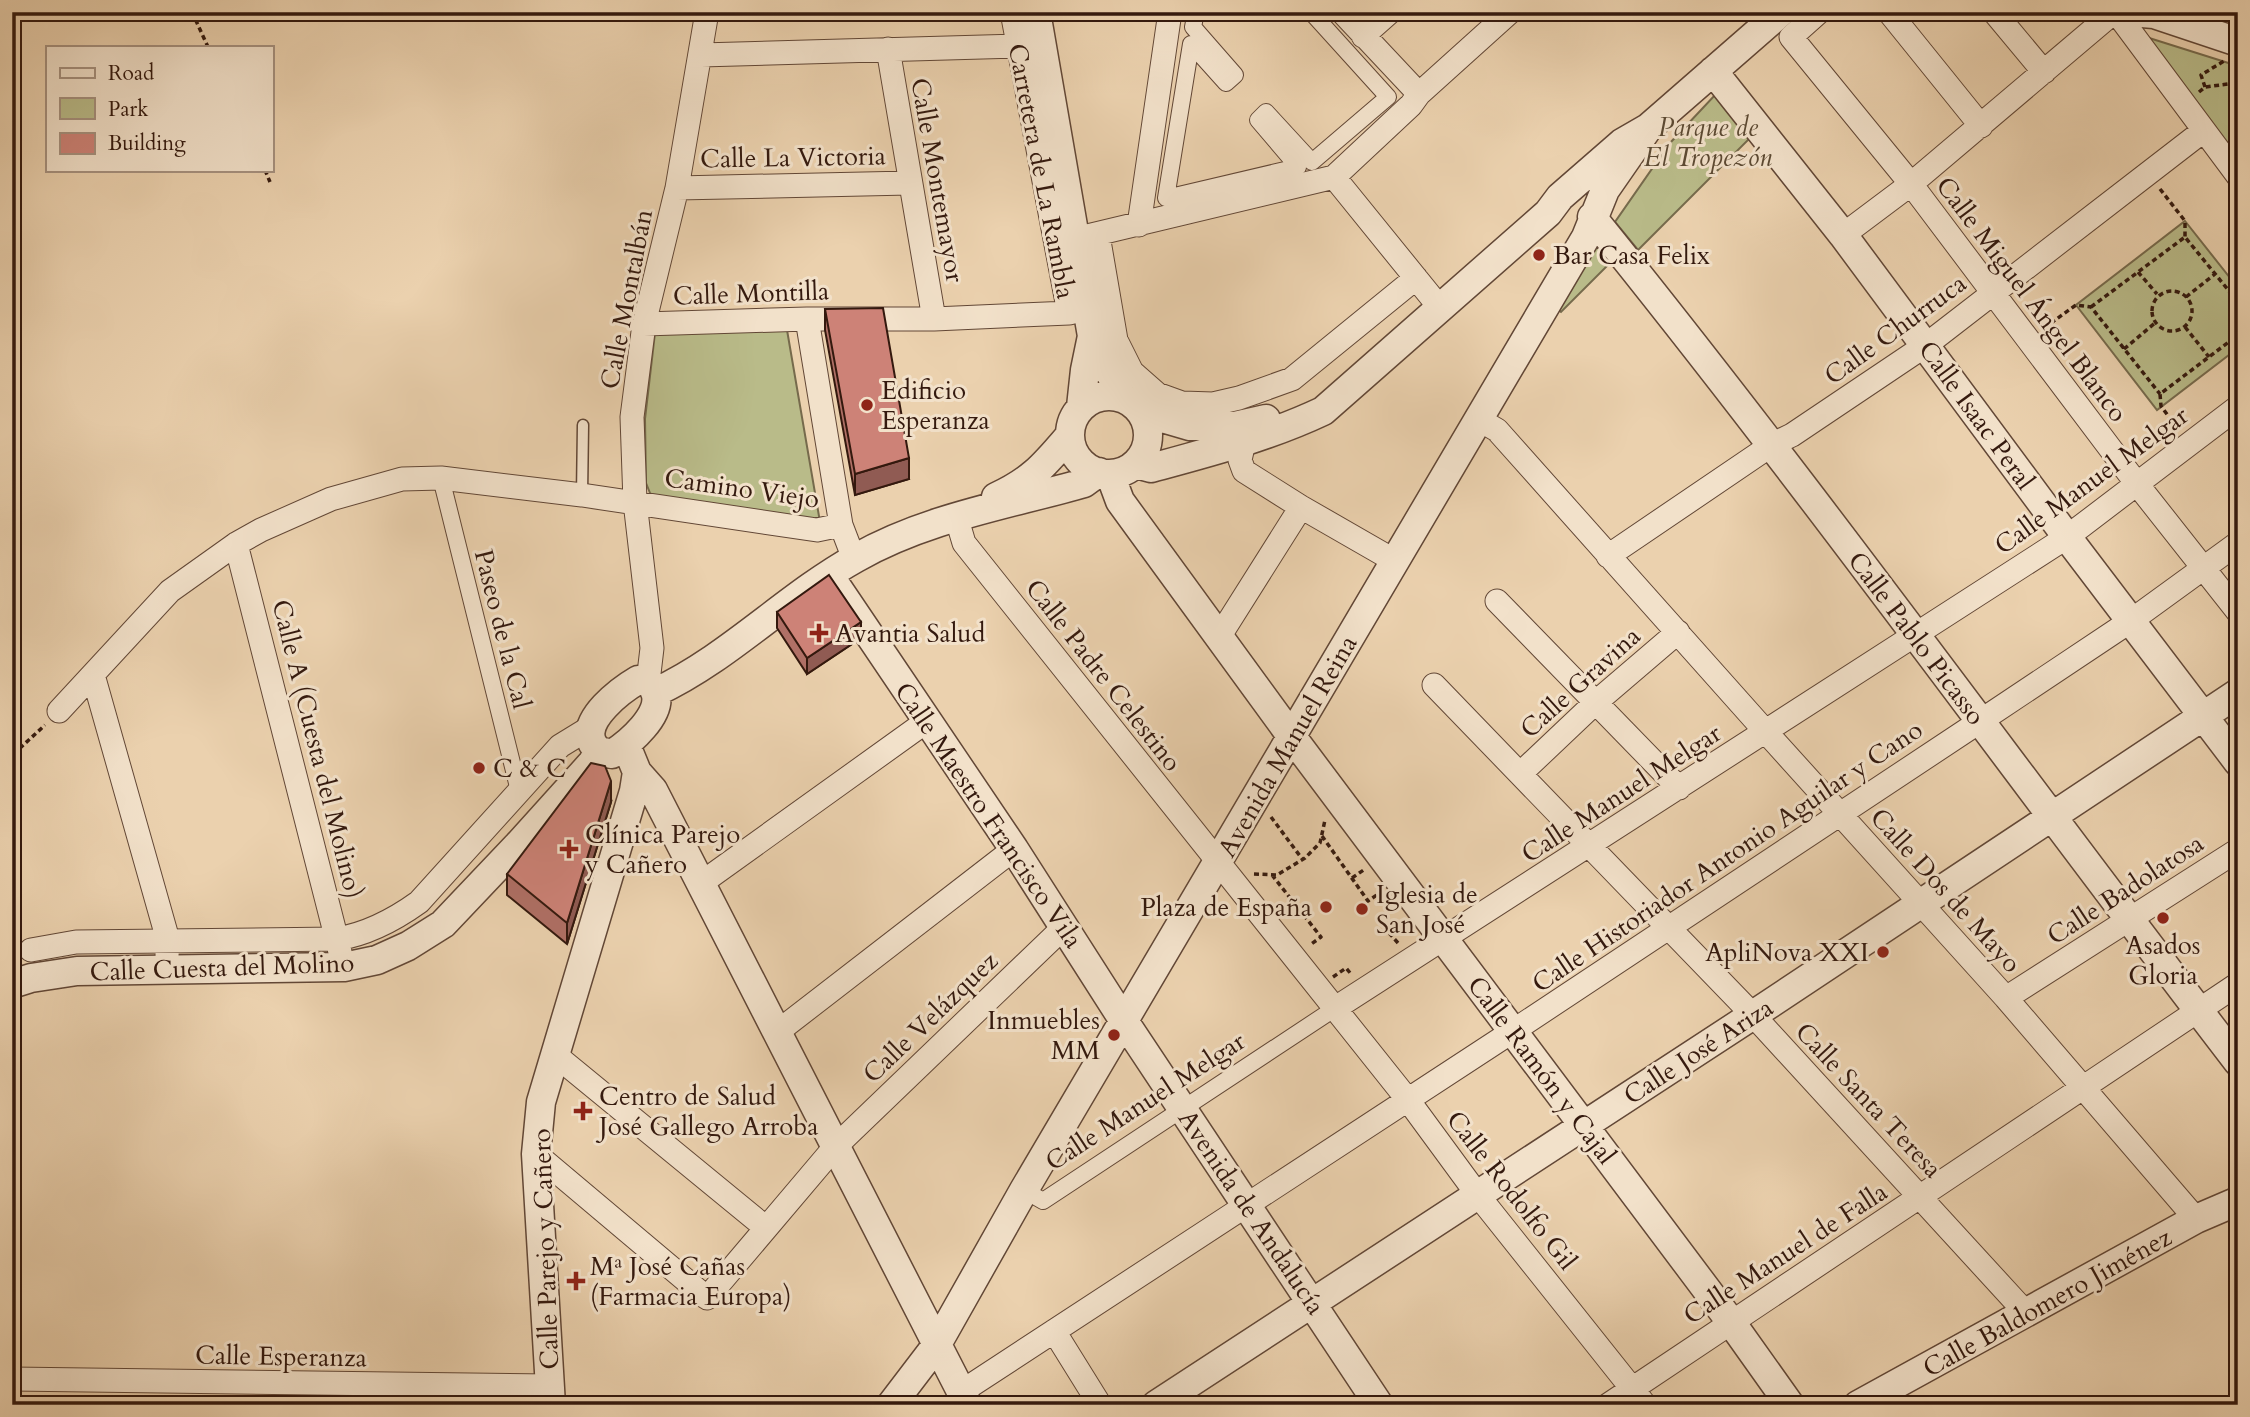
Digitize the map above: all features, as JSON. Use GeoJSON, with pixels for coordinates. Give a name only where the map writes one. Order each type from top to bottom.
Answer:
{"type":"FeatureCollection","features":[{"type":"Feature","properties":{"kind":"street","name":"Calle Montalbán"},"geometry":{"type":"LineString","coordinates":[[652,687],[652,648],[635,502],[632,417],[644,324],[677,188],[707,12]]}},
{"type":"Feature","properties":{"kind":"street","name":"Carretera de La Rambla"},"geometry":{"type":"LineString","coordinates":[[1013,12],[1082,320],[1132,405]]}},
{"type":"Feature","properties":{"kind":"street","name":"Carretera de La Rambla"},"geometry":{"type":"LineString","coordinates":[[1036,12],[1086,237],[1082,320],[1085,370],[1081,407]]}},
{"type":"Feature","properties":{"kind":"street"},"geometry":{"type":"LineString","coordinates":[[1196,12],[1193,27],[1235,75],[1226,83],[1191,44],[1166,198],[1298,167],[1258,120],[1266,112],[1312,162],[1388,97],[1311,12]]}},
{"type":"Feature","properties":{"kind":"street"},"geometry":{"type":"LineString","coordinates":[[1342,12],[1419,94]]}},
{"type":"Feature","properties":{"kind":"street"},"geometry":{"type":"LineString","coordinates":[[1363,36],[1390,12]]}},
{"type":"Feature","properties":{"kind":"street"},"geometry":{"type":"LineString","coordinates":[[1416,278],[1292,379],[1239,398],[1213,404],[1182,403],[1157,394],[1132,372],[1116,340],[1086,237],[1326,179],[1411,105],[1419,94],[1510,12]]}},
{"type":"Feature","properties":{"kind":"street"},"geometry":{"type":"LineString","coordinates":[[1361,376],[1280,415],[1235,426],[1190,426],[1100,396],[1081,407],[1071,425],[1070,435],[1075,454],[1089,469],[1151,468],[1244,442],[1294,425],[1323,411],[1441,309],[1548,213],[1560,197],[1622,143],[1648,128],[1713,71],[1786,25],[1819,12]]}},
{"type":"Feature","properties":{"kind":"street"},"geometry":{"type":"LineString","coordinates":[[1889,12],[1981,126]]}},
{"type":"Feature","properties":{"kind":"street"},"geometry":{"type":"LineString","coordinates":[[1994,12],[2044,72]]}},
{"type":"Feature","properties":{"kind":"street"},"geometry":{"type":"LineString","coordinates":[[1843,235],[1911,184],[2115,12],[2238,176]]}},
{"type":"Feature","properties":{"kind":"street"},"geometry":{"type":"LineString","coordinates":[[2129,12],[2154,14],[2233,50]]}},
{"type":"Feature","properties":{"kind":"street"},"geometry":{"type":"LineString","coordinates":[[1139,225],[1175,24]]}},
{"type":"Feature","properties":{"kind":"street","name":"Calle Miguel Ángel Blanco"},"geometry":{"type":"LineString","coordinates":[[1786,25],[2238,612]]}},
{"type":"Feature","properties":{"kind":"street"},"geometry":{"type":"LineString","coordinates":[[701,55],[1019,46]]}},
{"type":"Feature","properties":{"kind":"street","name":"Calle Montemayor"},"geometry":{"type":"LineString","coordinates":[[888,49],[934,319]]}},
{"type":"Feature","properties":{"kind":"street","name":"Calle Isaac Peral"},"geometry":{"type":"LineString","coordinates":[[1713,71],[1843,235],[2238,762]]}},
{"type":"Feature","properties":{"kind":"street","name":"Avenida Manuel Reina"},"geometry":{"type":"LineString","coordinates":[[891,1405],[936,1346],[1024,1190],[1586,237],[1605,190],[1648,128]]}},
{"type":"Feature","properties":{"kind":"street","name":"Calle Churruca"},"geometry":{"type":"LineString","coordinates":[[1608,556],[1926,345],[2203,131]]}},
{"type":"Feature","properties":{"kind":"street"},"geometry":{"type":"LineString","coordinates":[[1326,179],[1441,309]]}},
{"type":"Feature","properties":{"kind":"street","name":"Calle La Victoria"},"geometry":{"type":"LineString","coordinates":[[677,188],[909,183]]}},
{"type":"Feature","properties":{"kind":"street"},"geometry":{"type":"LineString","coordinates":[[1548,213],[1592,217]]}},
{"type":"Feature","properties":{"kind":"street","name":"Calle Pablo Picasso"},"geometry":{"type":"LineString","coordinates":[[1592,217],[1773,444],[1979,722],[2238,1062]]}},
{"type":"Feature","properties":{"kind":"street"},"geometry":{"type":"LineString","coordinates":[[807,318],[841,525],[853,559]]}},
{"type":"Feature","properties":{"kind":"street","name":"Calle Montilla"},"geometry":{"type":"LineString","coordinates":[[644,324],[807,318],[1082,320]]}},
{"type":"Feature","properties":{"kind":"street"},"geometry":{"type":"LineString","coordinates":[[652,687],[655,708],[646,724],[626,745],[612,754],[595,739],[596,715],[626,687],[638,680],[652,687],[683,680],[829,575],[889,540],[956,516],[1084,483],[1143,455],[1147,445],[1147,423],[1132,405]]}},
{"type":"Feature","properties":{"kind":"street","name":"Calle Manuel Melgar"},"geometry":{"type":"LineString","coordinates":[[1024,1190],[1043,1201],[1363,990],[2067,537],[2238,407]]}},
{"type":"Feature","properties":{"kind":"street","name":"Calle Dos de Mayo"},"geometry":{"type":"LineString","coordinates":[[1478,419],[1497,430],[2006,998],[2196,1219]]}},
{"type":"Feature","properties":{"kind":"street"},"geometry":{"type":"LineString","coordinates":[[956,516],[1014,489],[1040,470],[1070,435]]}},
{"type":"Feature","properties":{"kind":"street"},"geometry":{"type":"LineString","coordinates":[[1244,442],[1240,460],[1244,471],[1395,561]]}},
{"type":"Feature","properties":{"kind":"street","name":"Calle Ramón y Cajal"},"geometry":{"type":"LineString","coordinates":[[1115,470],[1119,501],[1790,1405]]}},
{"type":"Feature","properties":{"kind":"street","name":"Camino Viejo"},"geometry":{"type":"LineString","coordinates":[[59,711],[170,592],[236,544],[331,499],[402,479],[441,478],[582,495],[817,530],[841,525]]}},
{"type":"Feature","properties":{"kind":"street","name":"Paseo de la Cal"},"geometry":{"type":"LineString","coordinates":[[441,478],[520,791]]}},
{"type":"Feature","properties":{"kind":"street"},"geometry":{"type":"LineString","coordinates":[[1219,637],[1301,507]]}},
{"type":"Feature","properties":{"kind":"street","name":"Calle Padre Celestino"},"geometry":{"type":"LineString","coordinates":[[956,516],[964,543],[1218,864]]}},
{"type":"Feature","properties":{"kind":"street","name":"Calle Historiador Antonio Aguilar y Cano"},"geometry":{"type":"LineString","coordinates":[[965,1398],[1054,1331],[1979,722],[2132,620],[2238,543]]}},
{"type":"Feature","properties":{"kind":"street","name":"Calle A (Cuesta del Molino)"},"geometry":{"type":"LineString","coordinates":[[236,544],[344,967]]}},
{"type":"Feature","properties":{"kind":"street","name":"Calle Maestro Francisco Vila"},"geometry":{"type":"LineString","coordinates":[[829,575],[1014,849],[1124,1021]]}},
{"type":"Feature","properties":{"kind":"street"},"geometry":{"type":"LineString","coordinates":[[1497,601],[1679,788]]}},
{"type":"Feature","properties":{"kind":"street","name":"Calle Gravina"},"geometry":{"type":"LineString","coordinates":[[1520,774],[1595,703],[1678,632]]}},
{"type":"Feature","properties":{"kind":"street"},"geometry":{"type":"LineString","coordinates":[[93,675],[167,940],[167,969]]}},
{"type":"Feature","properties":{"kind":"street","name":"Calle Santa Teresa"},"geometry":{"type":"LineString","coordinates":[[1434,685],[1753,1015],[2027,1314]]}},
{"type":"Feature","properties":{"kind":"street","name":"Calle José Ariza"},"geometry":{"type":"LineString","coordinates":[[1156,1405],[2238,694]]}},
{"type":"Feature","properties":{"kind":"street"},"geometry":{"type":"LineString","coordinates":[[700,884],[928,721]]}},
{"type":"Feature","properties":{"kind":"street","name":"Calle Cuesta del Molino"},"geometry":{"type":"LineString","coordinates":[[12,984],[77,971],[344,967],[377,960],[408,946],[443,924],[592,763],[595,739],[560,746],[419,902],[381,926],[358,936],[337,939],[76,942],[31,950]]}},
{"type":"Feature","properties":{"kind":"street"},"geometry":{"type":"LineString","coordinates":[[626,745],[637,772],[653,790],[834,1148],[965,1398]]}},
{"type":"Feature","properties":{"kind":"street","name":"Calle Parejo y Cañero"},"geometry":{"type":"LineString","coordinates":[[550,1395],[536,1154],[541,1102],[634,791],[637,772]]}},
{"type":"Feature","properties":{"kind":"street"},"geometry":{"type":"LineString","coordinates":[[776,1033],[1014,849]]}},
{"type":"Feature","properties":{"kind":"street","name":"Calle Badolatosa"},"geometry":{"type":"LineString","coordinates":[[2006,998],[2238,850]]}},
{"type":"Feature","properties":{"kind":"street"},"geometry":{"type":"LineString","coordinates":[[1218,864],[1334,1009]]}},
{"type":"Feature","properties":{"kind":"street","name":"Calle Velázquez"},"geometry":{"type":"LineString","coordinates":[[536,1154],[707,1298],[834,1148],[1064,927]]}},
{"type":"Feature","properties":{"kind":"street","name":"Calle Manuel de Falla"},"geometry":{"type":"LineString","coordinates":[[1608,1405],[1638,1396],[1731,1322],[2238,984]]}},
{"type":"Feature","properties":{"kind":"street","name":"Calle Rodolfo Gil"},"geometry":{"type":"LineString","coordinates":[[1334,1009],[1638,1396]]}},
{"type":"Feature","properties":{"kind":"street","name":"Avenida de Andalucía"},"geometry":{"type":"LineString","coordinates":[[1124,1021],[1379,1405]]}},
{"type":"Feature","properties":{"kind":"street"},"geometry":{"type":"LineString","coordinates":[[554,1054],[765,1227]]}},
{"type":"Feature","properties":{"kind":"street","name":"Calle Baldomero Jiménez"},"geometry":{"type":"LineString","coordinates":[[1857,1405],[1891,1397],[2027,1314],[2196,1219],[2237,1203]]}},
{"type":"Feature","properties":{"kind":"street"},"geometry":{"type":"LineString","coordinates":[[1054,1331],[1100,1405]]}},
{"type":"Feature","properties":{"kind":"street","name":"Calle Esperanza"},"geometry":{"type":"LineString","coordinates":[[12,1379],[216,1394],[550,1395]]}},
{"type":"Feature","properties":{"kind":"lane"},"geometry":{"type":"LineString","coordinates":[[1175,24],[1228,76]]}},
{"type":"Feature","properties":{"kind":"lane"},"geometry":{"type":"LineString","coordinates":[[1265,119],[1326,179]]}},
{"type":"Feature","properties":{"kind":"lane"},"geometry":{"type":"LineString","coordinates":[[582,495],[583,425]]}},
{"type":"Feature","properties":{"kind":"path"},"geometry":{"type":"LineString","coordinates":[[192,12],[208,46]]}},
{"type":"Feature","properties":{"kind":"path"},"geometry":{"type":"LineString","coordinates":[[2205,87],[2201,75],[2233,50]]}},
{"type":"Feature","properties":{"kind":"path"},"geometry":{"type":"LineString","coordinates":[[2183,103],[2205,87],[2228,84],[2238,92]]}},
{"type":"Feature","properties":{"kind":"path"},"geometry":{"type":"LineString","coordinates":[[265,172],[270,182]]}},
{"type":"Feature","properties":{"kind":"path"},"geometry":{"type":"LineString","coordinates":[[2148,174],[2185,222],[2185,237],[2238,302]]}},
{"type":"Feature","properties":{"kind":"path"},"geometry":{"type":"LineString","coordinates":[[2091,307],[2185,237]]}},
{"type":"Feature","properties":{"kind":"path"},"geometry":{"type":"LineString","coordinates":[[2138,272],[2157,295]]}},
{"type":"Feature","properties":{"kind":"path"},"geometry":{"type":"LineString","coordinates":[[2186,297],[2215,274]]}},
{"type":"Feature","properties":{"kind":"path"},"geometry":{"type":"LineString","coordinates":[[2167,290],[2179,292],[2186,297],[2193,306],[2192,318],[2185,327],[2164,330],[2155,323],[2152,303],[2157,295],[2167,290]]}},
{"type":"Feature","properties":{"kind":"path"},"geometry":{"type":"LineString","coordinates":[[2029,340],[2076,305],[2091,307],[2160,394],[2161,406],[2189,444]]}},
{"type":"Feature","properties":{"kind":"path"},"geometry":{"type":"LineString","coordinates":[[2124,349],[2155,323]]}},
{"type":"Feature","properties":{"kind":"path"},"geometry":{"type":"LineString","coordinates":[[2185,327],[2209,357]]}},
{"type":"Feature","properties":{"kind":"path"},"geometry":{"type":"LineString","coordinates":[[2160,394],[2238,335]]}},
{"type":"Feature","properties":{"kind":"path"},"geometry":{"type":"LineString","coordinates":[[12,752],[19,749],[59,711]]}},
{"type":"Feature","properties":{"kind":"path"},"geometry":{"type":"LineString","coordinates":[[1218,864],[1244,872],[1277,875],[1303,860],[1320,843],[1330,788]]}},
{"type":"Feature","properties":{"kind":"path"},"geometry":{"type":"LineString","coordinates":[[1256,799],[1303,860]]}},
{"type":"Feature","properties":{"kind":"path"},"geometry":{"type":"LineString","coordinates":[[1322,836],[1368,901],[1381,891],[1388,901]]}},
{"type":"Feature","properties":{"kind":"path"},"geometry":{"type":"LineString","coordinates":[[1272,875],[1321,937],[1308,947]]}},
{"type":"Feature","properties":{"kind":"path"},"geometry":{"type":"LineString","coordinates":[[1403,919],[1390,934],[1411,960]]}},
{"type":"Feature","properties":{"kind":"path"},"geometry":{"type":"LineString","coordinates":[[1333,977],[1346,968],[1363,990]]}},
{"type":"Feature","properties":{"kind":"green space"},"geometry":{"type":"Polygon","coordinates":[[[2146,37],[2238,66],[2238,158],[2146,37]]]}},
{"type":"Feature","properties":{"kind":"green space","name":"Parque de El Tropezón"},"geometry":{"type":"Polygon","coordinates":[[[1715,95],[1749,139],[1638,250],[1615,222],[1670,143],[1715,95]]]}},
{"type":"Feature","properties":{"kind":"green space"},"geometry":{"type":"Polygon","coordinates":[[[2185,221],[2238,288],[2238,348],[2157,410],[2076,305],[2185,221]]]}},
{"type":"Feature","properties":{"kind":"green space"},"geometry":{"type":"Polygon","coordinates":[[[1590,236],[1613,260],[1561,312],[1550,303],[1590,236]]]}},
{"type":"Feature","properties":{"kind":"green space"},"geometry":{"type":"Polygon","coordinates":[[[787,330],[820,522],[657,499],[650,493],[646,483],[645,419],[655,333],[787,330]]]}},
{"type":"Feature","properties":{"kind":"building","name":"Edificio Esperanza"},"geometry":{"type":"Polygon","coordinates":[[[883,308],[909,458],[855,474],[825,309],[883,308]]]}},
{"type":"Feature","properties":{"kind":"building","name":"Avantia Salud"},"geometry":{"type":"Polygon","coordinates":[[[829,575],[861,622],[807,658],[777,612],[829,575]]]}},
{"type":"Feature","properties":{"kind":"building","name":"Clínica Parejo y Cañero"},"geometry":{"type":"Polygon","coordinates":[[[591,763],[605,766],[611,781],[567,923],[507,874],[591,763]]]}},
{"type":"Feature","properties":{"kind":"place","name":"Bar Casa Felix"},"geometry":{"type":"Point","coordinates":[1539,255]}},
{"type":"Feature","properties":{"kind":"place","name":"Edificio Esperanza"},"geometry":{"type":"Point","coordinates":[867,405]}},
{"type":"Feature","properties":{"kind":"place","name":"Avantia Salud"},"geometry":{"type":"Point","coordinates":[819,633]}},
{"type":"Feature","properties":{"kind":"place","name":"C & C"},"geometry":{"type":"Point","coordinates":[479,768]}},
{"type":"Feature","properties":{"kind":"place","name":"Clínica Parejo y Cañero"},"geometry":{"type":"Point","coordinates":[569,849]}},
{"type":"Feature","properties":{"kind":"place","name":"Plaza de España"},"geometry":{"type":"Point","coordinates":[1326,907]}},
{"type":"Feature","properties":{"kind":"place","name":"Iglesia de San José"},"geometry":{"type":"Point","coordinates":[1362,909]}},
{"type":"Feature","properties":{"kind":"place","name":"Asados Gloria"},"geometry":{"type":"Point","coordinates":[2163,918]}},
{"type":"Feature","properties":{"kind":"place","name":"ApliNova XXI"},"geometry":{"type":"Point","coordinates":[1883,952]}},
{"type":"Feature","properties":{"kind":"place","name":"Inmuebles MM"},"geometry":{"type":"Point","coordinates":[1114,1035]}},
{"type":"Feature","properties":{"kind":"place","name":"Centro de Salud José Gallego Arroba"},"geometry":{"type":"Point","coordinates":[583,1111]}},
{"type":"Feature","properties":{"kind":"place","name":"Mª José Cañas (Farmacia Europa)"},"geometry":{"type":"Point","coordinates":[576,1281]}}]}
